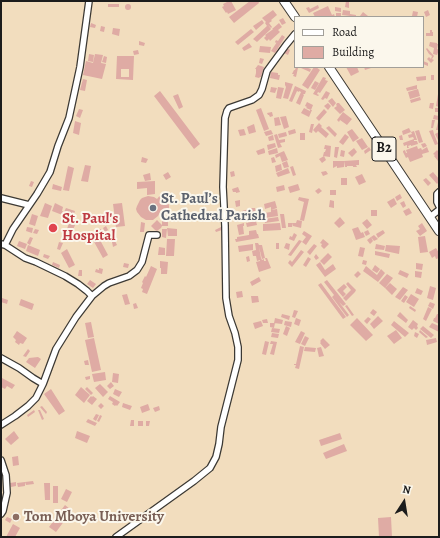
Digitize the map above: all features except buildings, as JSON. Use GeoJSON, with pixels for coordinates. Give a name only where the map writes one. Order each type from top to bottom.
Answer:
{"type":"FeatureCollection","features":[{"type":"Feature","properties":{"kind":"highway"},"geometry":{"type":"LineString","coordinates":[[284,1],[294,16]]}},
{"type":"Feature","properties":{"kind":"highway","name":"B2"},"geometry":{"type":"LineString","coordinates":[[330,68],[439,232]]}},
{"type":"Feature","properties":{"kind":"street"},"geometry":{"type":"LineString","coordinates":[[89,1],[80,67],[69,118],[50,172],[3,244],[25,258],[65,276],[92,296]]}},
{"type":"Feature","properties":{"kind":"street"},"geometry":{"type":"LineString","coordinates":[[116,537],[194,481],[210,468],[216,457],[221,427],[238,360],[238,348],[229,316],[226,298],[225,226],[222,187],[226,111],[229,108],[252,100],[259,95],[267,71],[294,35]]}},
{"type":"Feature","properties":{"kind":"street"},"geometry":{"type":"LineString","coordinates":[[439,192],[437,194],[437,202],[439,206]]}},
{"type":"Feature","properties":{"kind":"street"},"geometry":{"type":"LineString","coordinates":[[1,198],[29,205]]}},
{"type":"Feature","properties":{"kind":"street"},"geometry":{"type":"LineString","coordinates":[[430,217],[439,210]]}},
{"type":"Feature","properties":{"kind":"street"},"geometry":{"type":"LineString","coordinates":[[1,425],[28,406],[36,398],[56,349],[76,317],[92,296],[109,283],[129,276],[137,270],[142,262],[150,235],[157,235]]}},
{"type":"Feature","properties":{"kind":"street"},"geometry":{"type":"LineString","coordinates":[[1,358],[43,384]]}},
{"type":"Feature","properties":{"kind":"street"},"geometry":{"type":"LineString","coordinates":[[1,460],[6,475],[7,493],[1,514]]}},
{"type":"Feature","properties":{"kind":"place","name":"St. Paul’s Cathedral Parish"},"geometry":{"type":"Point","coordinates":[153,208]}},
{"type":"Feature","properties":{"kind":"place","name":"St. Paul's Hospital"},"geometry":{"type":"Point","coordinates":[53,228]}},
{"type":"Feature","properties":{"kind":"place","name":"Tom Mboya University"},"geometry":{"type":"Point","coordinates":[16,517]}}]}
